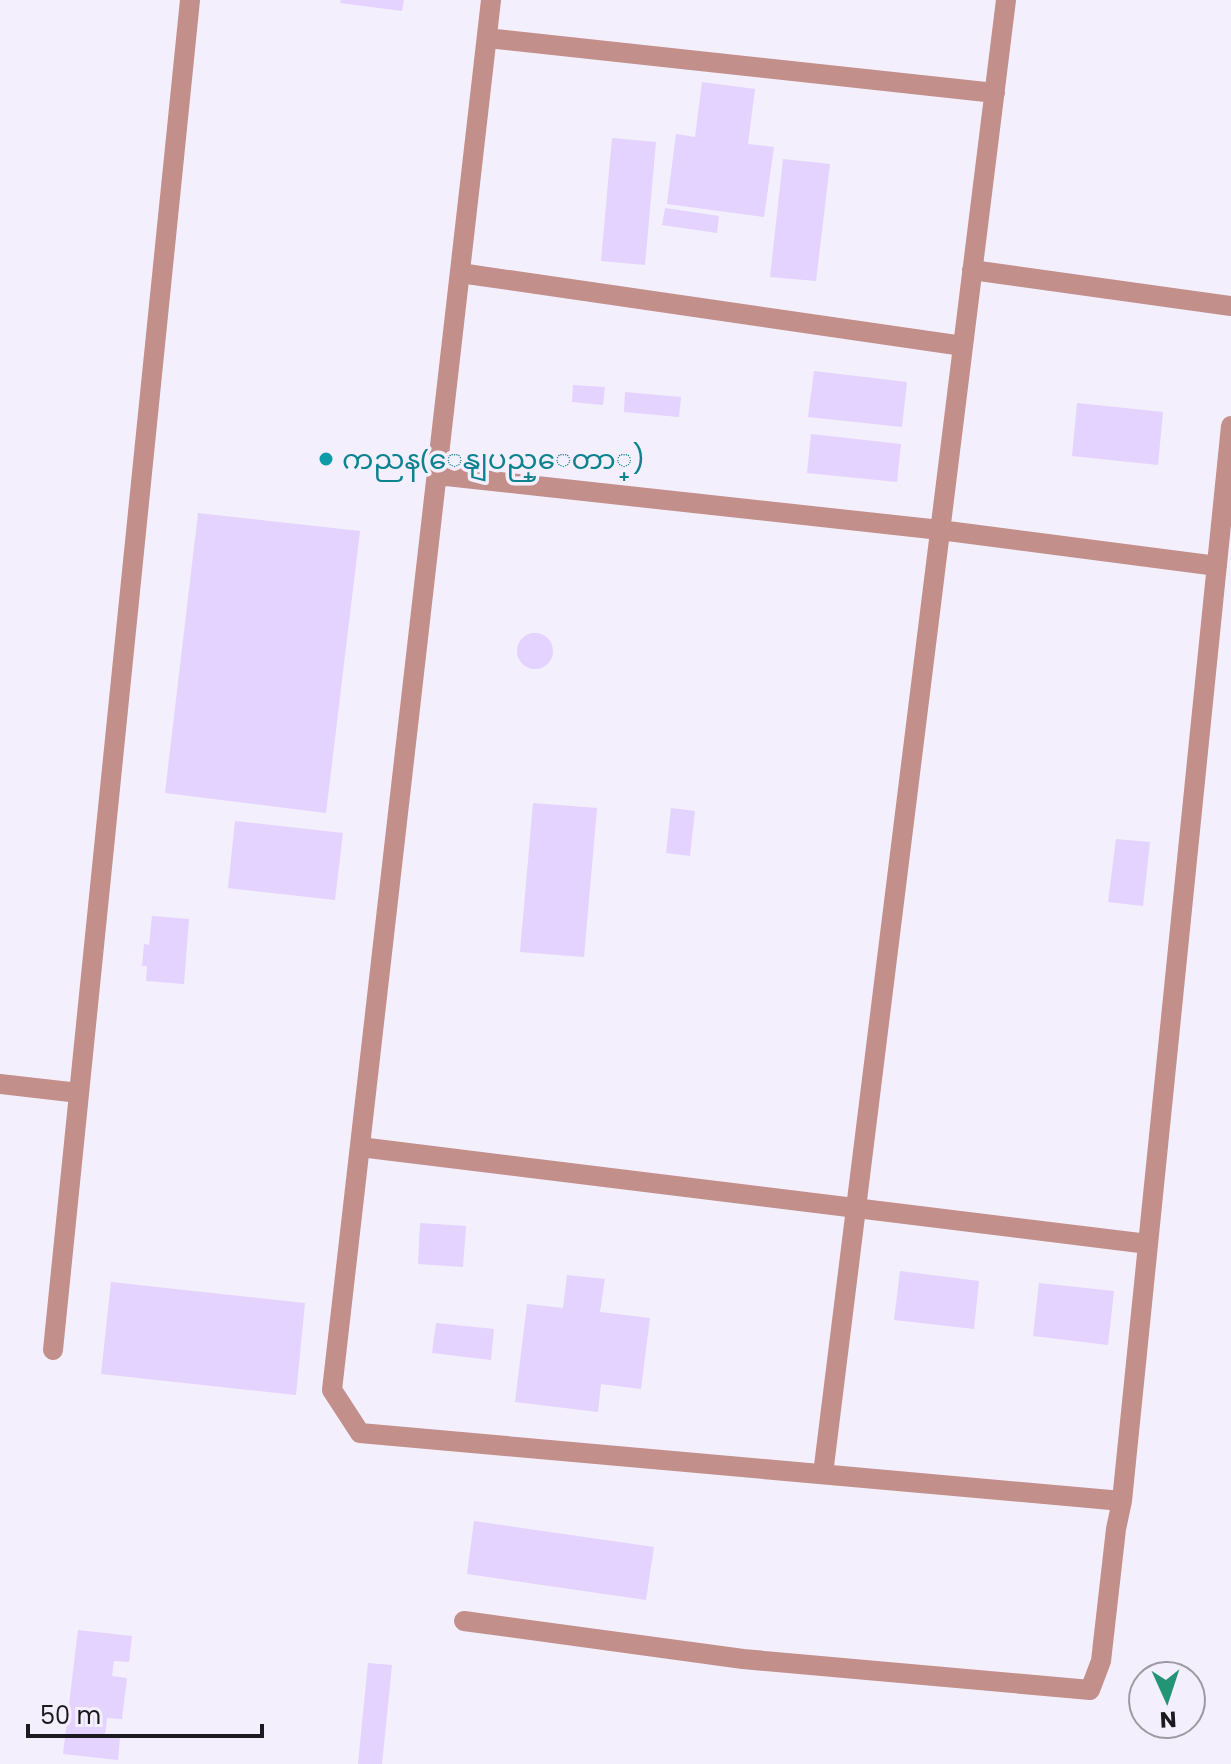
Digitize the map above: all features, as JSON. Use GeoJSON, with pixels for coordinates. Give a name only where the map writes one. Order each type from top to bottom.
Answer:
{"type":"FeatureCollection","features":[{"type":"Feature","properties":{"kind":"street"},"geometry":{"type":"LineString","coordinates":[[53,1350],[190,0]]}},
{"type":"Feature","properties":{"kind":"street"},"geometry":{"type":"LineString","coordinates":[[491,0],[332,1390],[360,1433],[1122,1501]]}},
{"type":"Feature","properties":{"kind":"street"},"geometry":{"type":"LineString","coordinates":[[823,1474],[1006,0]]}},
{"type":"Feature","properties":{"kind":"street"},"geometry":{"type":"LineString","coordinates":[[487,38],[995,93]]}},
{"type":"Feature","properties":{"kind":"street"},"geometry":{"type":"LineString","coordinates":[[972,270],[1231,306]]}},
{"type":"Feature","properties":{"kind":"street"},"geometry":{"type":"LineString","coordinates":[[460,273],[963,346]]}},
{"type":"Feature","properties":{"kind":"street"},"geometry":{"type":"LineString","coordinates":[[464,1621],[743,1659],[1090,1690],[1101,1661],[1122,1501],[1231,426]]}},
{"type":"Feature","properties":{"kind":"street"},"geometry":{"type":"LineString","coordinates":[[437,475],[940,530],[1217,566]]}},
{"type":"Feature","properties":{"kind":"street"},"geometry":{"type":"LineString","coordinates":[[0,1084],[79,1093]]}},
{"type":"Feature","properties":{"kind":"street"},"geometry":{"type":"LineString","coordinates":[[360,1147],[1148,1244]]}},
{"type":"Feature","properties":{"kind":"building"},"geometry":{"type":"Polygon","coordinates":[[[341,0],[404,0],[402,11],[340,3],[341,0]]]}},
{"type":"Feature","properties":{"kind":"building"},"geometry":{"type":"Polygon","coordinates":[[[702,82],[755,89],[748,144],[774,147],[764,217],[667,204],[676,134],[695,137],[702,82]]]}},
{"type":"Feature","properties":{"kind":"building"},"geometry":{"type":"Polygon","coordinates":[[[612,138],[656,142],[645,265],[601,261],[612,138]]]}},
{"type":"Feature","properties":{"kind":"building"},"geometry":{"type":"Polygon","coordinates":[[[783,159],[830,164],[816,281],[770,277],[783,159]]]}},
{"type":"Feature","properties":{"kind":"building"},"geometry":{"type":"Polygon","coordinates":[[[665,208],[719,216],[717,233],[662,225],[665,208]]]}},
{"type":"Feature","properties":{"kind":"building"},"geometry":{"type":"Polygon","coordinates":[[[814,371],[907,382],[902,427],[808,417],[814,371]]]}},
{"type":"Feature","properties":{"kind":"building"},"geometry":{"type":"Polygon","coordinates":[[[573,385],[605,387],[603,405],[572,402],[573,385]]]}},
{"type":"Feature","properties":{"kind":"building"},"geometry":{"type":"Polygon","coordinates":[[[625,392],[681,397],[679,417],[624,412],[625,392]]]}},
{"type":"Feature","properties":{"kind":"building"},"geometry":{"type":"Polygon","coordinates":[[[1077,403],[1163,412],[1158,465],[1072,456],[1077,403]]]}},
{"type":"Feature","properties":{"kind":"building"},"geometry":{"type":"Polygon","coordinates":[[[811,434],[901,444],[897,482],[807,473],[811,434]]]}},
{"type":"Feature","properties":{"kind":"building"},"geometry":{"type":"Polygon","coordinates":[[[198,513],[360,531],[326,813],[165,793],[198,513]]]}},
{"type":"Feature","properties":{"kind":"building"},"geometry":{"type":"Polygon","coordinates":[[[535,633],[548,638],[553,651],[548,664],[535,669],[522,664],[517,651],[522,638],[535,633]]]}},
{"type":"Feature","properties":{"kind":"building"},"geometry":{"type":"Polygon","coordinates":[[[533,803],[597,808],[584,957],[520,952],[533,803]]]}},
{"type":"Feature","properties":{"kind":"building"},"geometry":{"type":"Polygon","coordinates":[[[671,808],[695,811],[690,856],[666,853],[671,808]]]}},
{"type":"Feature","properties":{"kind":"building"},"geometry":{"type":"Polygon","coordinates":[[[235,821],[343,833],[335,900],[228,888],[235,821]]]}},
{"type":"Feature","properties":{"kind":"building"},"geometry":{"type":"Polygon","coordinates":[[[1116,839],[1150,842],[1143,906],[1108,902],[1116,839]]]}},
{"type":"Feature","properties":{"kind":"building"},"geometry":{"type":"Polygon","coordinates":[[[152,916],[189,919],[184,984],[146,981],[147,966],[142,966],[144,944],[149,945],[152,916]]]}},
{"type":"Feature","properties":{"kind":"building"},"geometry":{"type":"Polygon","coordinates":[[[420,1223],[466,1226],[463,1267],[418,1264],[420,1223]]]}},
{"type":"Feature","properties":{"kind":"building"},"geometry":{"type":"Polygon","coordinates":[[[900,1271],[979,1281],[974,1329],[894,1320],[900,1271]]]}},
{"type":"Feature","properties":{"kind":"building"},"geometry":{"type":"Polygon","coordinates":[[[567,1275],[605,1279],[600,1312],[650,1318],[641,1389],[601,1384],[598,1412],[515,1402],[527,1304],[563,1308],[567,1275]]]}},
{"type":"Feature","properties":{"kind":"building"},"geometry":{"type":"Polygon","coordinates":[[[111,1282],[305,1303],[296,1395],[101,1374],[111,1282]]]}},
{"type":"Feature","properties":{"kind":"building"},"geometry":{"type":"Polygon","coordinates":[[[1039,1283],[1114,1291],[1108,1345],[1033,1336],[1039,1283]]]}},
{"type":"Feature","properties":{"kind":"building"},"geometry":{"type":"Polygon","coordinates":[[[436,1323],[494,1329],[491,1360],[432,1353],[436,1323]]]}},
{"type":"Feature","properties":{"kind":"building"},"geometry":{"type":"Polygon","coordinates":[[[474,1521],[654,1547],[646,1600],[467,1574],[474,1521]]]}},
{"type":"Feature","properties":{"kind":"building"},"geometry":{"type":"Polygon","coordinates":[[[78,1630],[132,1636],[129,1662],[114,1661],[112,1676],[127,1678],[122,1719],[107,1718],[105,1735],[120,1737],[118,1760],[63,1754],[78,1630]]]}},
{"type":"Feature","properties":{"kind":"building"},"geometry":{"type":"Polygon","coordinates":[[[368,1663],[392,1665],[382,1764],[358,1764],[368,1663]]]}},
{"type":"Feature","properties":{"kind":"place","name":"ကညန(ေနျပည္ေတာ္)"},"geometry":{"type":"Point","coordinates":[326,459]}}]}
